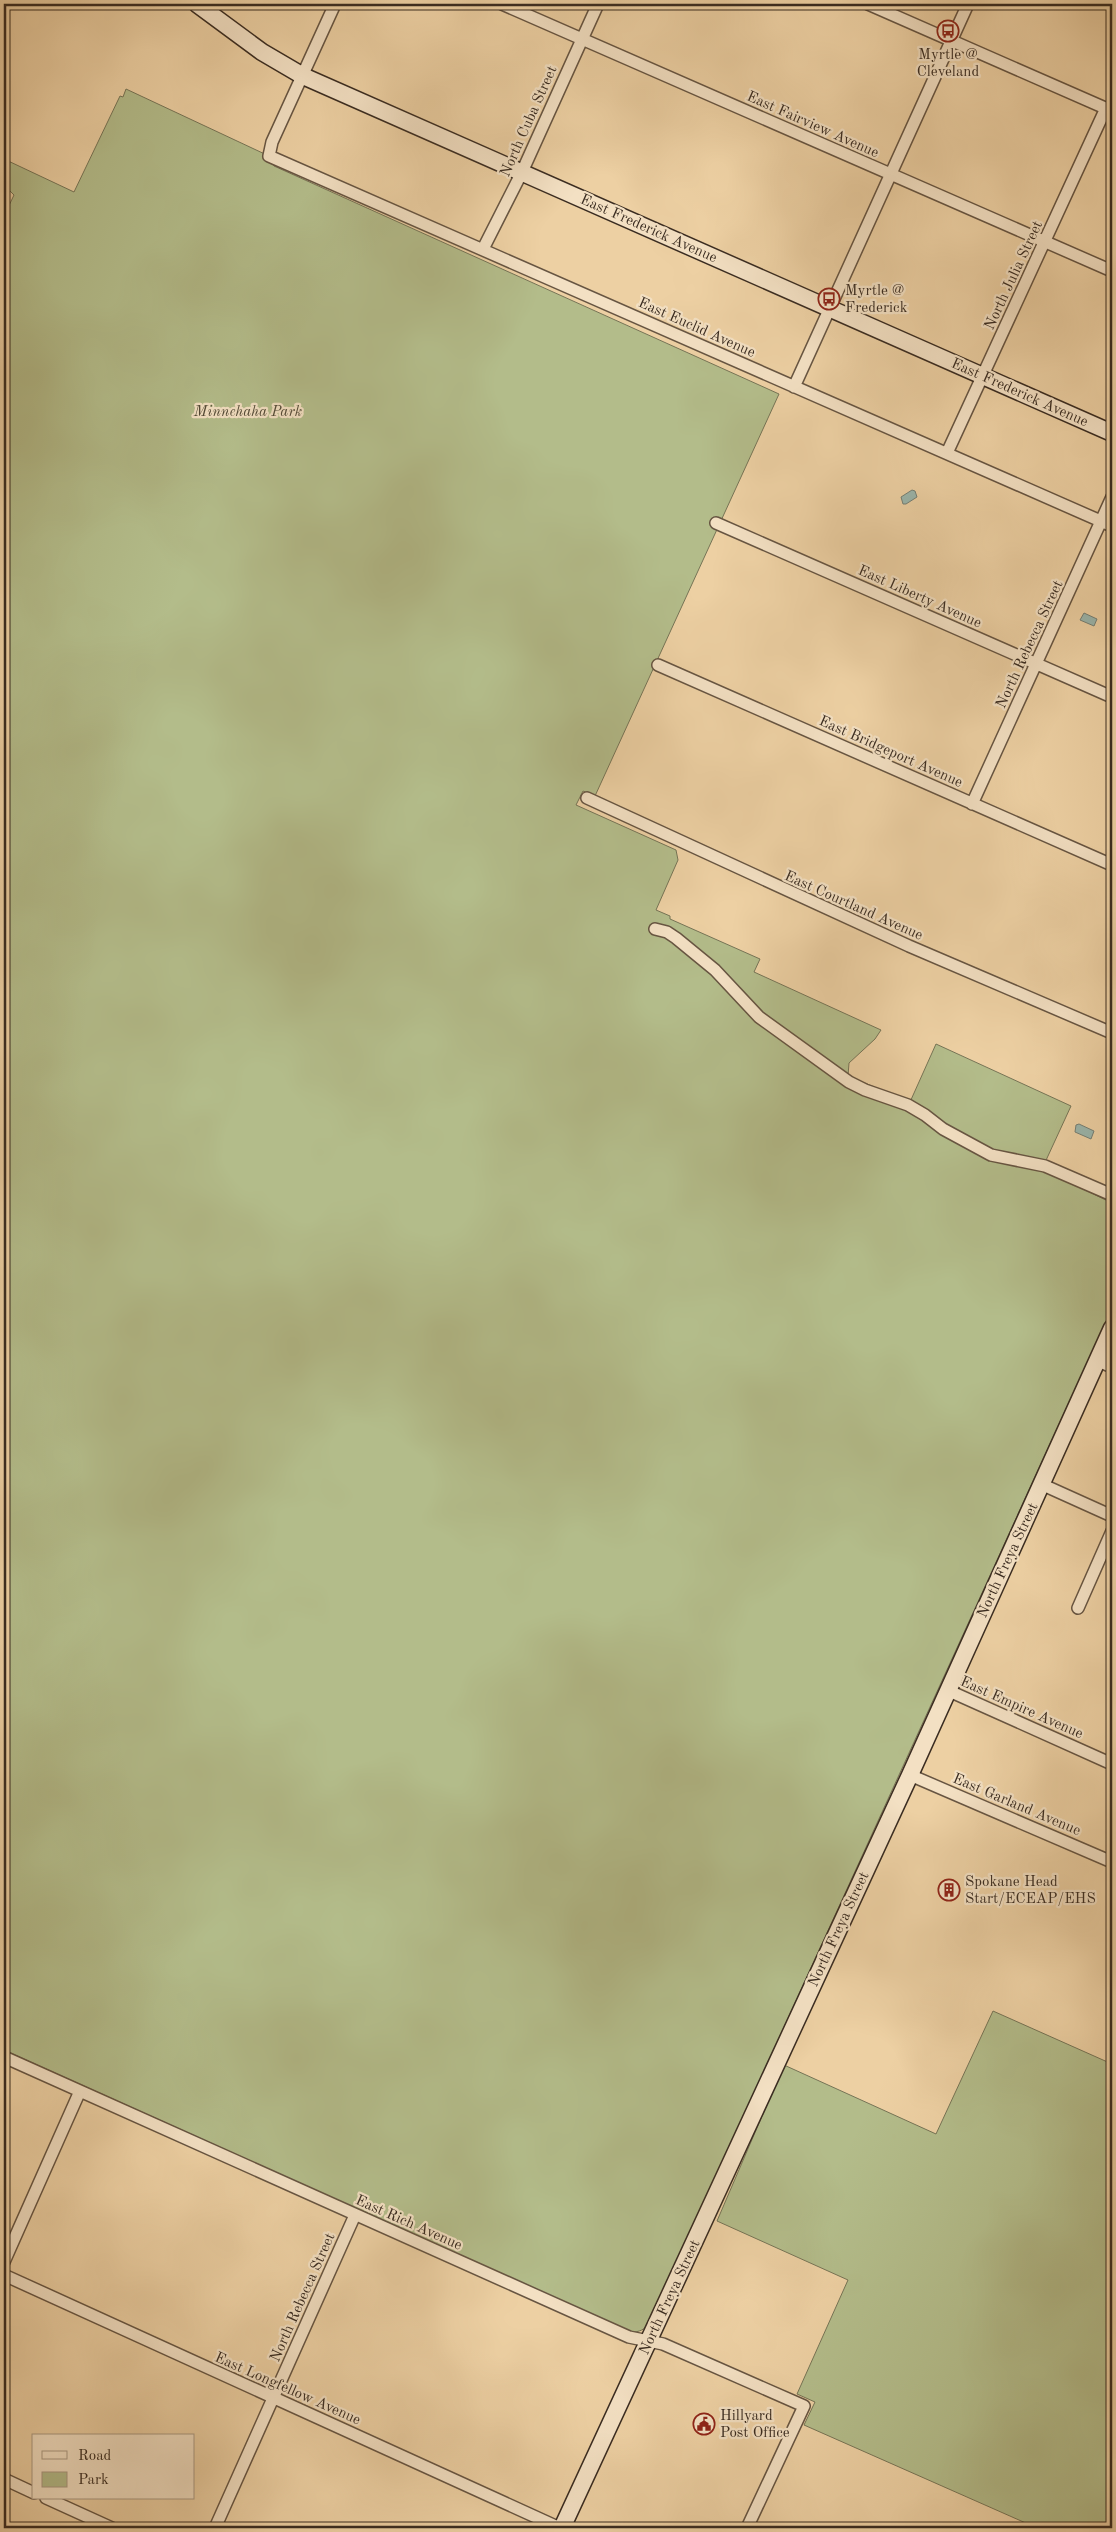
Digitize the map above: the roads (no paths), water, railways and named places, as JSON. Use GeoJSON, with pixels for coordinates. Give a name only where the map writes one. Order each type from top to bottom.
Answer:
{"type":"FeatureCollection","features":[{"type":"Feature","properties":{"kind":"street","name":"East Frederick Avenue"},"geometry":{"type":"LineString","coordinates":[[197,4],[262,52],[303,76],[1112,433]]}},
{"type":"Feature","properties":{"kind":"street"},"geometry":{"type":"LineString","coordinates":[[303,76],[335,4]]}},
{"type":"Feature","properties":{"kind":"street","name":"East Fairview Avenue"},"geometry":{"type":"LineString","coordinates":[[502,4],[1112,272]]}},
{"type":"Feature","properties":{"kind":"street","name":"North Cuba Street"},"geometry":{"type":"LineString","coordinates":[[483,249],[522,172],[598,4]]}},
{"type":"Feature","properties":{"kind":"street"},"geometry":{"type":"LineString","coordinates":[[868,4],[1109,110]]}},
{"type":"Feature","properties":{"kind":"street"},"geometry":{"type":"LineString","coordinates":[[794,387],[968,4]]}},
{"type":"Feature","properties":{"kind":"street","name":"East Euclid Avenue"},"geometry":{"type":"LineString","coordinates":[[303,76],[272,142],[269,156],[1112,526]]}},
{"type":"Feature","properties":{"kind":"street","name":"North Julia Street"},"geometry":{"type":"LineString","coordinates":[[947,453],[1109,110]]}},
{"type":"Feature","properties":{"kind":"street","name":"North Rebecca Street"},"geometry":{"type":"LineString","coordinates":[[972,804],[1112,497]]}},
{"type":"Feature","properties":{"kind":"street","name":"East Liberty Avenue"},"geometry":{"type":"LineString","coordinates":[[716,523],[1112,697]]}},
{"type":"Feature","properties":{"kind":"street","name":"East Bridgeport Avenue"},"geometry":{"type":"LineString","coordinates":[[658,665],[1112,865]]}},
{"type":"Feature","properties":{"kind":"street","name":"East Courtland Avenue"},"geometry":{"type":"LineString","coordinates":[[587,798],[900,942],[1112,1033]]}},
{"type":"Feature","properties":{"kind":"street"},"geometry":{"type":"LineString","coordinates":[[655,928],[667,932],[676,938],[714,970],[759,1017],[849,1082],[865,1090],[908,1105],[991,1155],[1045,1166],[1112,1195]]}},
{"type":"Feature","properties":{"kind":"street","name":"North Freya Street"},"geometry":{"type":"LineString","coordinates":[[561,2528],[910,1774],[1041,1484],[1105,1364],[1112,1328]]}},
{"type":"Feature","properties":{"kind":"street"},"geometry":{"type":"LineString","coordinates":[[1041,1484],[1112,1516]]}},
{"type":"Feature","properties":{"kind":"street"},"geometry":{"type":"LineString","coordinates":[[1078,1608],[1112,1531]]}},
{"type":"Feature","properties":{"kind":"street","name":"East Empire Avenue"},"geometry":{"type":"LineString","coordinates":[[947,1690],[1112,1764]]}},
{"type":"Feature","properties":{"kind":"street","name":"East Garland Avenue"},"geometry":{"type":"LineString","coordinates":[[910,1774],[1112,1862]]}},
{"type":"Feature","properties":{"kind":"street","name":"East Rich Avenue"},"geometry":{"type":"LineString","coordinates":[[4,2057],[629,2337],[667,2345],[804,2406],[747,2528]]}},
{"type":"Feature","properties":{"kind":"street"},"geometry":{"type":"LineString","coordinates":[[4,2262],[80,2091]]}},
{"type":"Feature","properties":{"kind":"street","name":"North Rebecca Street"},"geometry":{"type":"LineString","coordinates":[[215,2528],[356,2214]]}},
{"type":"Feature","properties":{"kind":"street","name":"East Longfellow Avenue"},"geometry":{"type":"LineString","coordinates":[[4,2275],[561,2528]]}},
{"type":"Feature","properties":{"kind":"street"},"geometry":{"type":"LineString","coordinates":[[4,2479],[32,2492]]}},
{"type":"Feature","properties":{"kind":"street"},"geometry":{"type":"LineString","coordinates":[[50,2500],[112,2528]]}},
{"type":"Feature","properties":{"kind":"water"},"geometry":{"type":"Polygon","coordinates":[[[912,490],[915,491],[917,497],[903,504],[901,497],[912,490]]]}},
{"type":"Feature","properties":{"kind":"water"},"geometry":{"type":"Polygon","coordinates":[[[1084,613],[1097,619],[1094,626],[1080,620],[1084,613]]]}},
{"type":"Feature","properties":{"kind":"water"},"geometry":{"type":"Polygon","coordinates":[[[1079,1124],[1094,1131],[1091,1139],[1075,1132],[1076,1125],[1079,1124]]]}},
{"type":"Feature","properties":{"kind":"place","name":"Myrtle @ Cleveland"},"geometry":{"type":"Point","coordinates":[948,31]}},
{"type":"Feature","properties":{"kind":"place","name":"Myrtle @ Frederick"},"geometry":{"type":"Point","coordinates":[829,299]}},
{"type":"Feature","properties":{"kind":"place","name":"Spokane Head Start/ECEAP/EHS"},"geometry":{"type":"Point","coordinates":[949,1890]}},
{"type":"Feature","properties":{"kind":"place","name":"Hillyard Post Office"},"geometry":{"type":"Point","coordinates":[704,2424]}},
{"type":"Feature","properties":{"kind":"park label","name":"Minnehaha Park"},"geometry":{"type":"Point","coordinates":[248,411]}}]}
